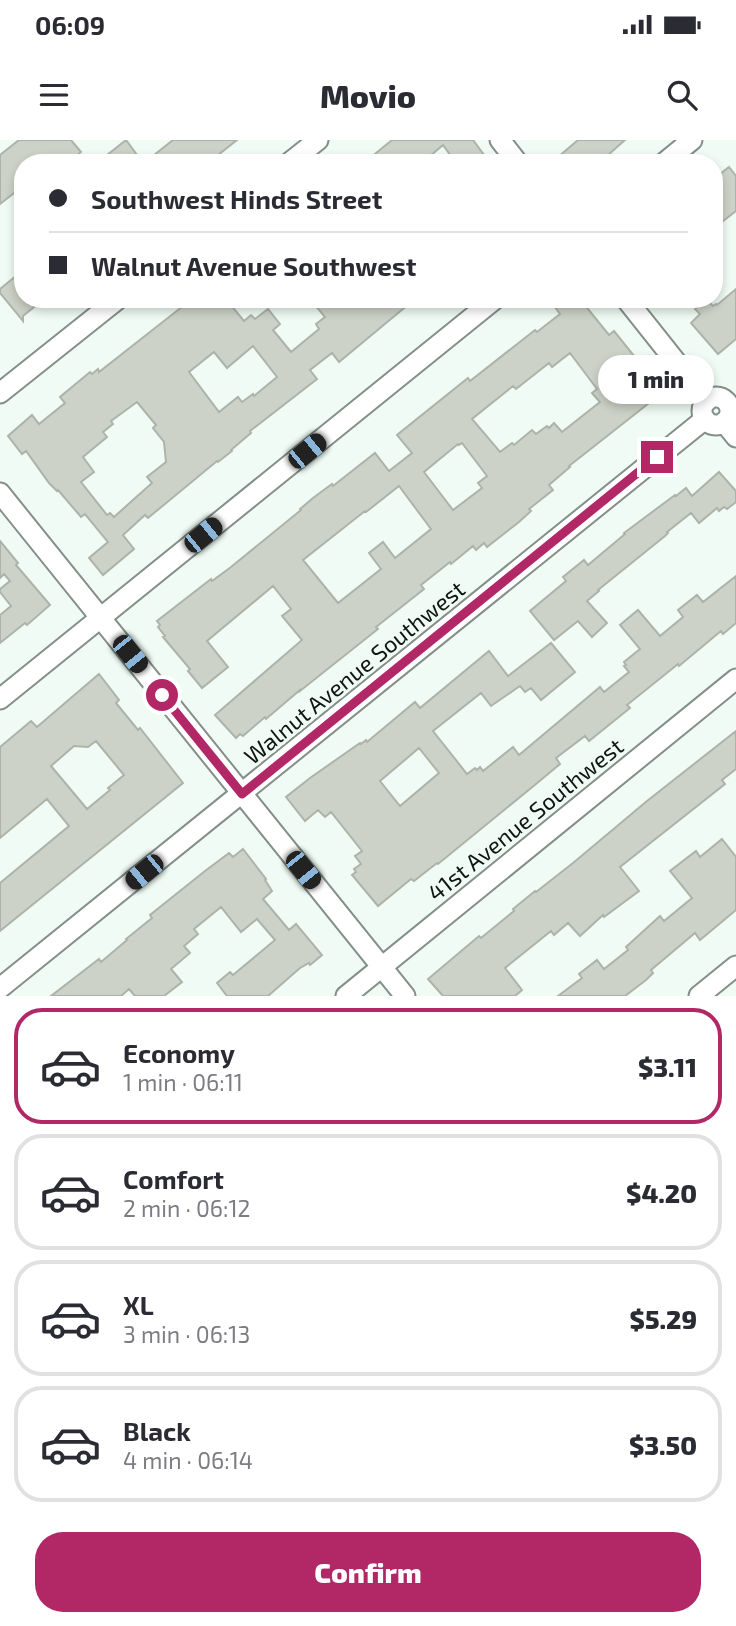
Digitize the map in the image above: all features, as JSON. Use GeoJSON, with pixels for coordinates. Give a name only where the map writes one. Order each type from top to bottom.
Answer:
{"type":"FeatureCollection","features":[{"type":"Feature","properties":{"kind":"street"},"geometry":{"type":"LineString","coordinates":[[300,154],[318,140]]}},
{"type":"Feature","properties":{"kind":"street"},"geometry":{"type":"LineString","coordinates":[[500,140],[511,154]]}},
{"type":"Feature","properties":{"kind":"street"},"geometry":{"type":"LineString","coordinates":[[675,154],[692,140]]}},
{"type":"Feature","properties":{"kind":"street"},"geometry":{"type":"LineString","coordinates":[[0,393],[107,308]]}},
{"type":"Feature","properties":{"kind":"street"},"geometry":{"type":"LineString","coordinates":[[0,699],[484,308]]}},
{"type":"Feature","properties":{"kind":"street"},"geometry":{"type":"LineString","coordinates":[[634,308],[722,413]]}},
{"type":"Feature","properties":{"kind":"street","name":"Walnut Avenue Southwest"},"geometry":{"type":"LineString","coordinates":[[0,988],[722,413]]}},
{"type":"Feature","properties":{"kind":"street"},"geometry":{"type":"LineString","coordinates":[[0,493],[405,996]]}},
{"type":"Feature","properties":{"kind":"street","name":"41st Avenue Southwest"},"geometry":{"type":"LineString","coordinates":[[346,996],[736,680]]}},
{"type":"Feature","properties":{"kind":"street"},"geometry":{"type":"LineString","coordinates":[[698,996],[736,966]]}},
{"type":"Feature","properties":{"kind":"building"},"geometry":{"type":"Polygon","coordinates":[[[19,140],[71,140],[81,152],[14,154],[14,193],[0,204],[0,155],[19,140]]]}},
{"type":"Feature","properties":{"kind":"building"},"geometry":{"type":"Polygon","coordinates":[[[126,140],[136,154],[108,154],[126,140]]]}},
{"type":"Feature","properties":{"kind":"building"},"geometry":{"type":"Polygon","coordinates":[[[173,140],[237,140],[219,154],[155,154],[173,140]]]}},
{"type":"Feature","properties":{"kind":"building"},"geometry":{"type":"Polygon","coordinates":[[[392,140],[473,140],[483,154],[450,154],[443,145],[432,154],[375,154],[392,140]]]}},
{"type":"Feature","properties":{"kind":"building"},"geometry":{"type":"Polygon","coordinates":[[[578,140],[625,140],[609,154],[562,154],[578,140]]]}},
{"type":"Feature","properties":{"kind":"building"},"geometry":{"type":"Polygon","coordinates":[[[729,167],[736,176],[736,211],[723,221],[723,172],[729,167]]]}},
{"type":"Feature","properties":{"kind":"building"},"geometry":{"type":"Polygon","coordinates":[[[14,277],[14,308],[33,308],[23,316],[23,321],[0,293],[0,289],[14,277]]]}},
{"type":"Feature","properties":{"kind":"building"},"geometry":{"type":"Polygon","coordinates":[[[736,289],[736,339],[718,354],[691,323],[700,314],[696,308],[723,308],[723,300],[736,289]]]}},
{"type":"Feature","properties":{"kind":"building"},"geometry":{"type":"Polygon","coordinates":[[[181,308],[233,308],[244,321],[251,315],[255,319],[268,309],[280,324],[273,330],[291,352],[319,329],[316,324],[325,317],[318,308],[404,308],[339,362],[332,353],[310,370],[317,379],[250,431],[232,451],[148,518],[145,515],[123,535],[134,549],[103,575],[89,558],[108,542],[85,514],[81,517],[49,483],[26,451],[22,454],[8,436],[32,415],[39,424],[65,403],[60,397],[90,372],[92,374],[98,369],[99,372],[181,308]],[[253,346],[227,368],[214,352],[189,372],[219,412],[238,397],[242,402],[253,394],[254,396],[277,377],[253,346]],[[137,402],[111,421],[113,424],[103,432],[107,437],[83,457],[94,472],[81,482],[107,515],[110,513],[114,517],[152,483],[147,477],[166,462],[164,442],[153,428],[156,425],[137,402]]]}},
{"type":"Feature","properties":{"kind":"building"},"geometry":{"type":"Polygon","coordinates":[[[556,308],[587,308],[609,335],[614,331],[663,392],[569,466],[549,485],[553,490],[529,509],[531,511],[519,522],[487,547],[484,543],[476,550],[473,546],[451,564],[450,562],[421,585],[424,589],[376,627],[378,629],[266,719],[265,717],[243,736],[240,734],[236,738],[215,715],[302,640],[282,616],[291,609],[273,586],[207,641],[228,667],[202,688],[163,637],[165,636],[157,621],[231,567],[313,498],[375,453],[389,471],[412,453],[397,435],[468,378],[470,381],[535,330],[537,332],[560,314],[556,308]],[[570,353],[552,367],[549,363],[516,389],[513,386],[472,419],[500,452],[512,443],[514,445],[532,430],[536,434],[554,423],[562,432],[600,402],[592,393],[597,389],[570,353]],[[462,443],[424,472],[453,510],[482,488],[478,483],[487,476],[462,443]],[[399,486],[303,560],[338,603],[381,569],[369,553],[383,542],[395,558],[431,529],[399,486]]]}},
{"type":"Feature","properties":{"kind":"building"},"geometry":{"type":"Polygon","coordinates":[[[719,472],[736,491],[736,502],[727,509],[724,507],[719,511],[717,508],[699,523],[691,513],[598,590],[587,601],[607,623],[592,637],[578,621],[554,640],[530,611],[566,581],[563,577],[584,560],[588,565],[624,533],[675,495],[686,488],[692,496],[719,472]]]}},
{"type":"Feature","properties":{"kind":"building"},"geometry":{"type":"Polygon","coordinates":[[[0,541],[18,563],[16,565],[50,605],[0,643],[0,615],[11,606],[0,592],[10,581],[4,574],[0,578],[0,541]]]}},
{"type":"Feature","properties":{"kind":"building"},"geometry":{"type":"Polygon","coordinates":[[[736,576],[736,623],[723,634],[721,631],[679,666],[678,664],[627,705],[630,708],[589,741],[585,736],[556,758],[560,764],[536,784],[438,864],[414,881],[411,879],[378,906],[352,875],[356,872],[354,869],[361,864],[355,856],[362,851],[331,812],[325,817],[318,810],[305,821],[286,797],[360,743],[366,740],[367,742],[415,702],[420,708],[489,651],[508,676],[551,643],[575,672],[541,700],[531,688],[525,692],[520,686],[491,706],[481,693],[433,731],[467,774],[480,767],[483,771],[513,747],[519,755],[600,687],[604,692],[629,672],[624,662],[640,649],[620,625],[638,610],[660,636],[683,617],[678,610],[697,595],[703,602],[736,576]],[[419,748],[380,781],[400,806],[439,773],[419,748]]]}},
{"type":"Feature","properties":{"kind":"building"},"geometry":{"type":"Polygon","coordinates":[[[99,674],[119,700],[116,703],[138,730],[140,728],[183,783],[0,931],[0,883],[69,826],[47,799],[0,838],[0,747],[31,721],[37,727],[99,674]],[[96,741],[88,747],[74,746],[51,766],[87,809],[124,775],[96,741]]]}},
{"type":"Feature","properties":{"kind":"building"},"geometry":{"type":"Polygon","coordinates":[[[736,731],[736,769],[722,780],[725,784],[620,867],[639,891],[604,917],[603,915],[580,936],[568,923],[554,935],[551,931],[505,968],[522,990],[515,996],[443,996],[428,979],[479,936],[481,938],[535,891],[736,731]]]}},
{"type":"Feature","properties":{"kind":"building"},"geometry":{"type":"Polygon","coordinates":[[[722,839],[736,857],[736,910],[700,940],[695,933],[651,970],[653,973],[646,980],[625,996],[558,996],[582,978],[579,974],[597,960],[604,969],[628,950],[626,947],[660,916],[664,921],[692,898],[670,871],[696,851],[700,857],[722,839]]]}},
{"type":"Feature","properties":{"kind":"building"},"geometry":{"type":"Polygon","coordinates":[[[243,849],[272,891],[263,899],[289,930],[296,924],[322,955],[310,965],[309,963],[300,968],[268,996],[227,996],[217,983],[230,972],[233,975],[275,940],[257,919],[241,932],[221,907],[194,929],[198,934],[184,946],[190,953],[171,969],[182,982],[164,996],[135,996],[129,989],[121,996],[51,996],[99,959],[101,962],[152,918],[150,915],[205,871],[229,853],[233,857],[243,849]]]}},
{"type":"Feature","properties":{"kind":"route"},"geometry":{"type":"LineString","coordinates":[[162,695],[242,794],[657,457]]}}]}
